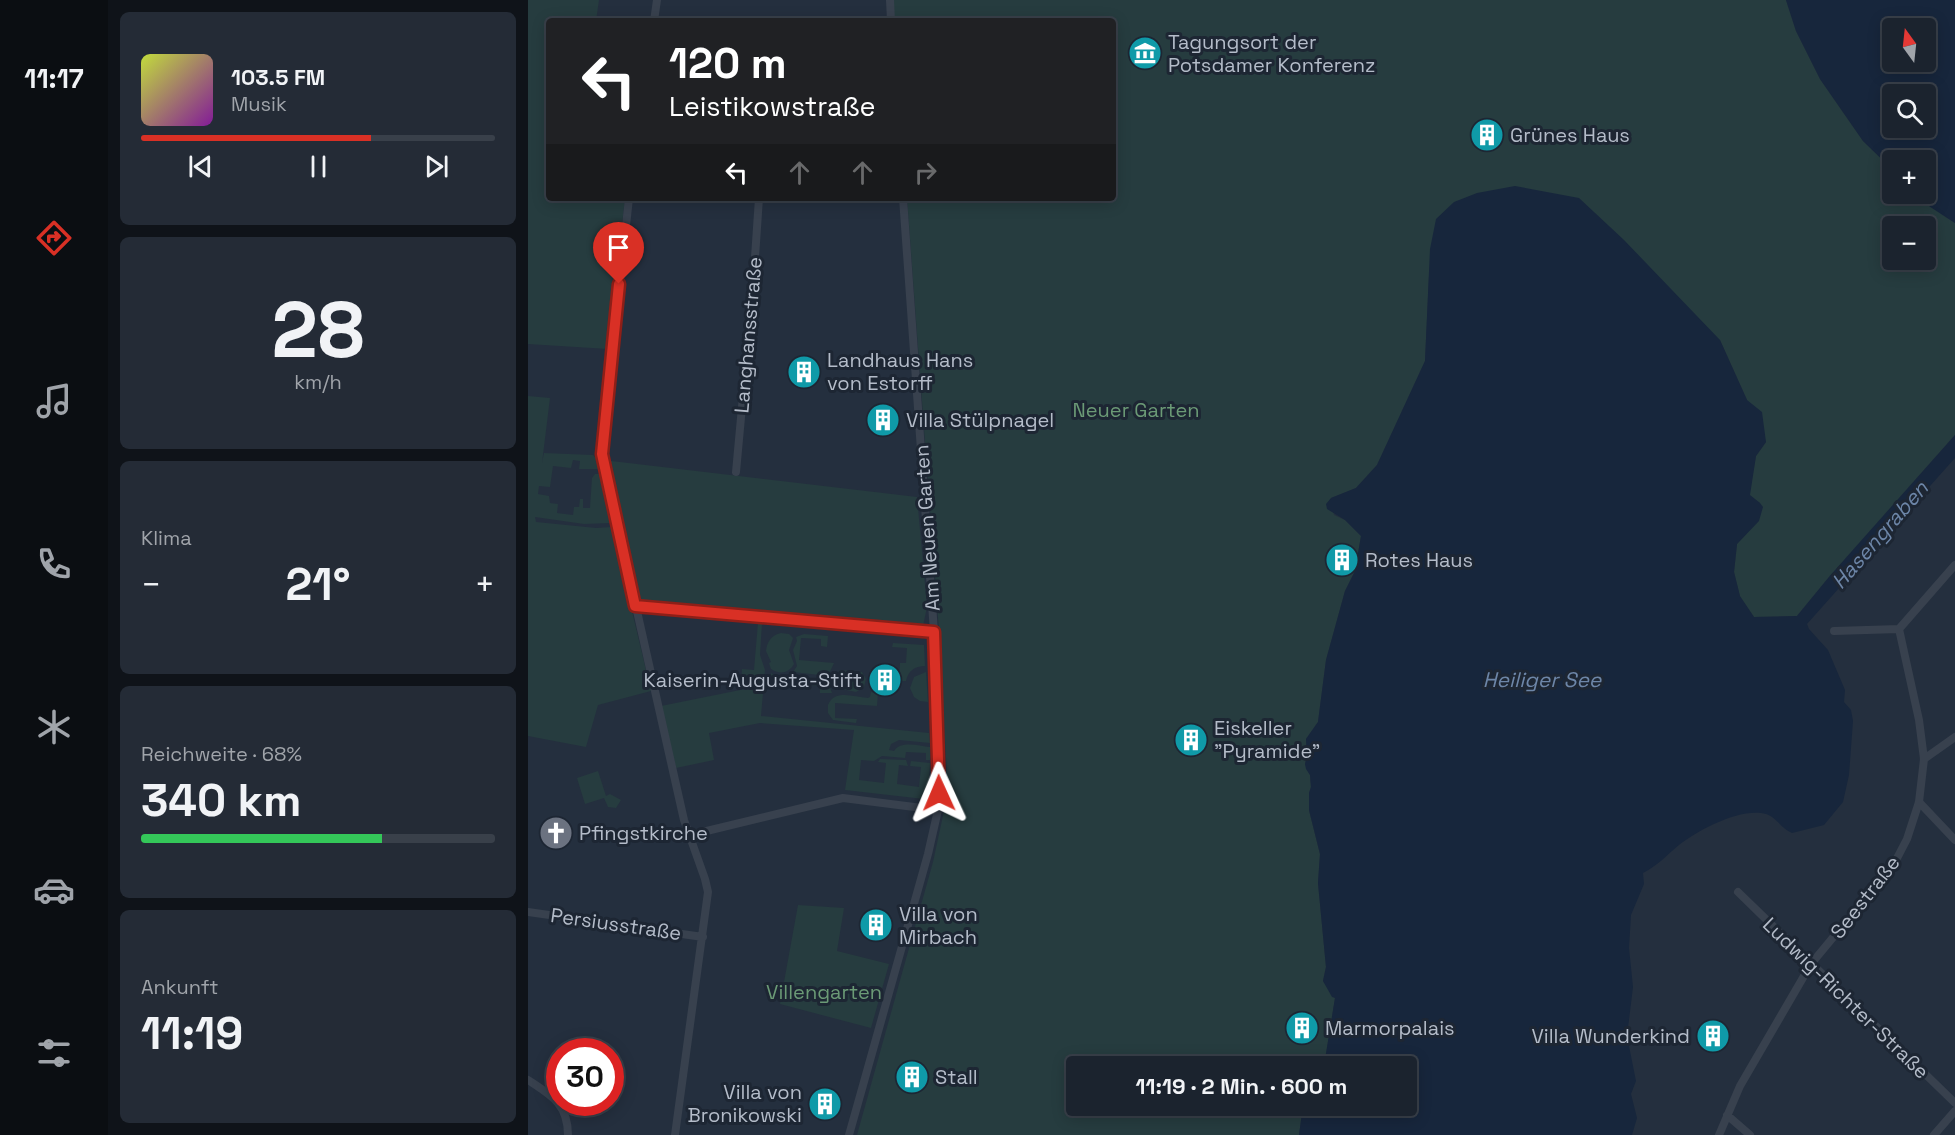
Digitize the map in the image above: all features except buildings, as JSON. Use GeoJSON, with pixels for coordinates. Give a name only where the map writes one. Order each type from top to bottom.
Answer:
{"type":"FeatureCollection","features":[{"type":"Feature","properties":{"kind":"street"},"geometry":{"type":"LineString","coordinates":[[654,18],[657,0]]}},
{"type":"Feature","properties":{"kind":"street"},"geometry":{"type":"LineString","coordinates":[[890,0],[891,18]]}},
{"type":"Feature","properties":{"kind":"street"},"geometry":{"type":"LineString","coordinates":[[629,201],[602,454],[684,820],[708,892],[675,1135]]}},
{"type":"Feature","properties":{"kind":"street","name":"Langhansstraße"},"geometry":{"type":"LineString","coordinates":[[736,472],[759,201]]}},
{"type":"Feature","properties":{"kind":"street","name":"Am Neuen Garten"},"geometry":{"type":"LineString","coordinates":[[849,1135],[928,854],[938,810],[934,632],[903,201]]}},
{"type":"Feature","properties":{"kind":"street"},"geometry":{"type":"LineString","coordinates":[[1834,631],[1899,628],[1955,565]]}},
{"type":"Feature","properties":{"kind":"street"},"geometry":{"type":"LineString","coordinates":[[635,606],[934,632]]}},
{"type":"Feature","properties":{"kind":"street","name":"Seestraße"},"geometry":{"type":"LineString","coordinates":[[1719,1135],[1740,1086],[1810,964],[1894,864],[1907,839],[1919,802],[1924,759],[1919,720],[1899,628]]}},
{"type":"Feature","properties":{"kind":"street"},"geometry":{"type":"LineString","coordinates":[[1924,759],[1955,737]]}},
{"type":"Feature","properties":{"kind":"street"},"geometry":{"type":"LineString","coordinates":[[690,835],[843,798],[938,810]]}},
{"type":"Feature","properties":{"kind":"street"},"geometry":{"type":"LineString","coordinates":[[1919,802],[1955,840]]}},
{"type":"Feature","properties":{"kind":"street","name":"Ludwig-Richter-Straße"},"geometry":{"type":"LineString","coordinates":[[1738,892],[1955,1103]]}},
{"type":"Feature","properties":{"kind":"street","name":"Persiusstraße"},"geometry":{"type":"LineString","coordinates":[[528,912],[703,937]]}},
{"type":"Feature","properties":{"kind":"street"},"geometry":{"type":"LineString","coordinates":[[528,1080],[554,1098],[562,1107],[566,1116],[568,1135]]}},
{"type":"Feature","properties":{"kind":"street"},"geometry":{"type":"LineString","coordinates":[[1934,1135],[1955,1111]]}},
{"type":"Feature","properties":{"kind":"street"},"geometry":{"type":"LineString","coordinates":[[1727,1115],[1750,1135]]}},
{"type":"Feature","properties":{"kind":"green space"},"geometry":{"type":"Polygon","coordinates":[[[528,0],[599,0],[596,18],[546,18],[546,201],[625,201],[608,349],[528,344],[528,0]]]}},
{"type":"Feature","properties":{"kind":"green space","name":"Neuer Garten"},"geometry":{"type":"Polygon","coordinates":[[[892,0],[1786,0],[1796,31],[1820,79],[1863,141],[1882,159],[1882,204],[1927,204],[1955,223],[1955,435],[1797,616],[1754,617],[1740,597],[1734,572],[1737,544],[1758,521],[1760,503],[1749,496],[1756,456],[1766,442],[1720,340],[1429,276],[1425,361],[1377,465],[1356,488],[1331,498],[1334,515],[1345,520],[1361,536],[1355,571],[1345,591],[1326,660],[1318,722],[1306,739],[1305,764],[1310,775],[1311,787],[1309,810],[1320,854],[1318,883],[1326,967],[1323,981],[1335,998],[1326,1056],[1066,1056],[1066,1116],[1302,1116],[1299,1135],[857,1135],[933,862],[944,811],[947,776],[939,631],[907,201],[1116,201],[1116,18],[894,18],[892,0]]]}},
{"type":"Feature","properties":{"kind":"green space"},"geometry":{"type":"Polygon","coordinates":[[[528,396],[550,398],[542,463],[544,453],[593,455],[598,460],[600,469],[579,469],[580,461],[573,460],[571,468],[553,466],[550,487],[539,486],[538,494],[549,496],[550,503],[558,504],[557,513],[573,515],[574,507],[579,507],[580,499],[583,499],[583,508],[590,508],[592,478],[595,474],[601,474],[610,523],[584,524],[535,517],[536,522],[596,528],[612,527],[651,691],[598,705],[586,747],[528,736],[528,396]]]}},
{"type":"Feature","properties":{"kind":"green space"},"geometry":{"type":"Polygon","coordinates":[[[603,460],[917,497],[927,607],[923,626],[638,601],[603,460]]]}},
{"type":"Feature","properties":{"kind":"green space"},"geometry":{"type":"Polygon","coordinates":[[[758,623],[762,623],[760,655],[765,670],[761,716],[929,733],[930,743],[899,740],[891,744],[889,750],[894,751],[906,745],[930,747],[930,760],[926,760],[926,753],[906,752],[905,758],[882,756],[874,761],[861,760],[859,780],[884,783],[886,763],[878,762],[880,759],[906,760],[908,766],[899,765],[897,784],[919,787],[921,767],[910,766],[911,761],[930,763],[928,798],[845,790],[854,730],[760,723],[709,733],[714,760],[676,768],[661,706],[750,688],[741,687],[742,669],[754,670],[758,623]]]}},
{"type":"Feature","properties":{"kind":"green space"},"geometry":{"type":"Polygon","coordinates":[[[781,633],[789,634],[793,638],[789,650],[794,664],[787,671],[781,672],[771,669],[769,663],[771,662],[766,651],[770,639],[781,633]]]}},
{"type":"Feature","properties":{"kind":"green space"},"geometry":{"type":"Polygon","coordinates":[[[804,634],[828,636],[827,647],[821,646],[821,639],[801,638],[799,660],[834,663],[828,676],[793,672],[797,666],[793,650],[797,641],[796,637],[804,634]]]}},
{"type":"Feature","properties":{"kind":"green space"},"geometry":{"type":"Polygon","coordinates":[[[893,643],[924,645],[925,666],[913,670],[908,674],[906,681],[899,681],[900,663],[906,663],[907,648],[892,647],[893,643]]]}},
{"type":"Feature","properties":{"kind":"green space"},"geometry":{"type":"Polygon","coordinates":[[[840,670],[862,672],[866,679],[864,687],[856,692],[837,688],[833,678],[840,670]]]}},
{"type":"Feature","properties":{"kind":"green space"},"geometry":{"type":"Polygon","coordinates":[[[926,672],[928,702],[914,697],[910,688],[914,677],[926,672]]]}},
{"type":"Feature","properties":{"kind":"green space"},"geometry":{"type":"Polygon","coordinates":[[[771,673],[788,677],[827,680],[832,693],[820,693],[820,686],[771,682],[771,673]]]}},
{"type":"Feature","properties":{"kind":"green space"},"geometry":{"type":"Polygon","coordinates":[[[871,692],[878,693],[877,706],[835,703],[835,718],[857,719],[856,723],[833,720],[828,713],[828,705],[835,697],[845,695],[868,698],[871,692]]]}},
{"type":"Feature","properties":{"kind":"green space"},"geometry":{"type":"Polygon","coordinates":[[[598,771],[606,796],[610,794],[621,800],[616,808],[608,807],[604,798],[585,804],[577,778],[598,771]]]}},
{"type":"Feature","properties":{"kind":"green space","name":"Villengarten"},"geometry":{"type":"Polygon","coordinates":[[[798,905],[844,908],[837,951],[889,964],[871,1028],[780,1004],[798,905]]]}},
{"type":"Feature","properties":{"kind":"water"},"geometry":{"type":"Polygon","coordinates":[[[1786,0],[1955,0],[1955,223],[1927,204],[1936,204],[1936,150],[1882,150],[1882,159],[1863,141],[1820,79],[1796,31],[1786,0]]]}},
{"type":"Feature","properties":{"kind":"water","name":"Heiliger See"},"geometry":{"type":"Polygon","coordinates":[[[1515,186],[1579,198],[1624,240],[1720,340],[1747,400],[1762,412],[1766,442],[1756,456],[1750,495],[1763,507],[1759,521],[1737,544],[1734,572],[1740,596],[1754,617],[1797,616],[1955,435],[1955,458],[1807,624],[1828,650],[1845,690],[1844,702],[1851,710],[1853,721],[1849,775],[1843,802],[1824,825],[1792,833],[1766,814],[1745,814],[1720,821],[1687,839],[1643,873],[1644,884],[1631,915],[1629,948],[1633,987],[1627,1036],[1636,1081],[1631,1094],[1637,1118],[1632,1135],[1299,1135],[1302,1116],[1417,1116],[1417,1056],[1326,1056],[1335,998],[1332,997],[1323,981],[1326,967],[1318,883],[1320,854],[1309,810],[1311,787],[1310,775],[1305,764],[1306,739],[1318,722],[1326,660],[1345,591],[1355,571],[1361,536],[1345,520],[1327,509],[1326,504],[1331,498],[1356,488],[1377,465],[1425,361],[1430,249],[1436,219],[1454,202],[1477,193],[1515,186]]]}},
{"type":"Feature","properties":{"kind":"place","name":"Tagungsort der Potsdamer Konferenz"},"geometry":{"type":"Point","coordinates":[1145,53]}},
{"type":"Feature","properties":{"kind":"place","name":"Grünes Haus"},"geometry":{"type":"Point","coordinates":[1487,135]}},
{"type":"Feature","properties":{"kind":"place","name":"Landhaus Hans von Estorff"},"geometry":{"type":"Point","coordinates":[804,372]}},
{"type":"Feature","properties":{"kind":"place","name":"Villa Stülpnagel"},"geometry":{"type":"Point","coordinates":[883,420]}},
{"type":"Feature","properties":{"kind":"place","name":"Rotes Haus"},"geometry":{"type":"Point","coordinates":[1342,560]}},
{"type":"Feature","properties":{"kind":"place","name":"Kaiserin-Augusta-Stift"},"geometry":{"type":"Point","coordinates":[885,680]}},
{"type":"Feature","properties":{"kind":"place","name":"Eiskeller \"Pyramide\""},"geometry":{"type":"Point","coordinates":[1191,740]}},
{"type":"Feature","properties":{"kind":"place","name":"Pfingstkirche"},"geometry":{"type":"Point","coordinates":[556,833]}},
{"type":"Feature","properties":{"kind":"place","name":"Villa von Mirbach"},"geometry":{"type":"Point","coordinates":[876,925]}},
{"type":"Feature","properties":{"kind":"place","name":"Marmorpalais"},"geometry":{"type":"Point","coordinates":[1302,1028]}},
{"type":"Feature","properties":{"kind":"place","name":"Villa Wunderkind"},"geometry":{"type":"Point","coordinates":[1713,1036]}},
{"type":"Feature","properties":{"kind":"place","name":"Stall"},"geometry":{"type":"Point","coordinates":[912,1077]}},
{"type":"Feature","properties":{"kind":"place","name":"Villa von Bronikowski"},"geometry":{"type":"Point","coordinates":[825,1104]}},
{"type":"Feature","properties":{"kind":"route"},"geometry":{"type":"LineString","coordinates":[[619,284],[602,454],[635,606],[934,632],[939,793]]}},
{"type":"Feature","properties":{"kind":"water label","name":"Hasengraben"},"geometry":{"type":"Point","coordinates":[1880,535]}}]}
